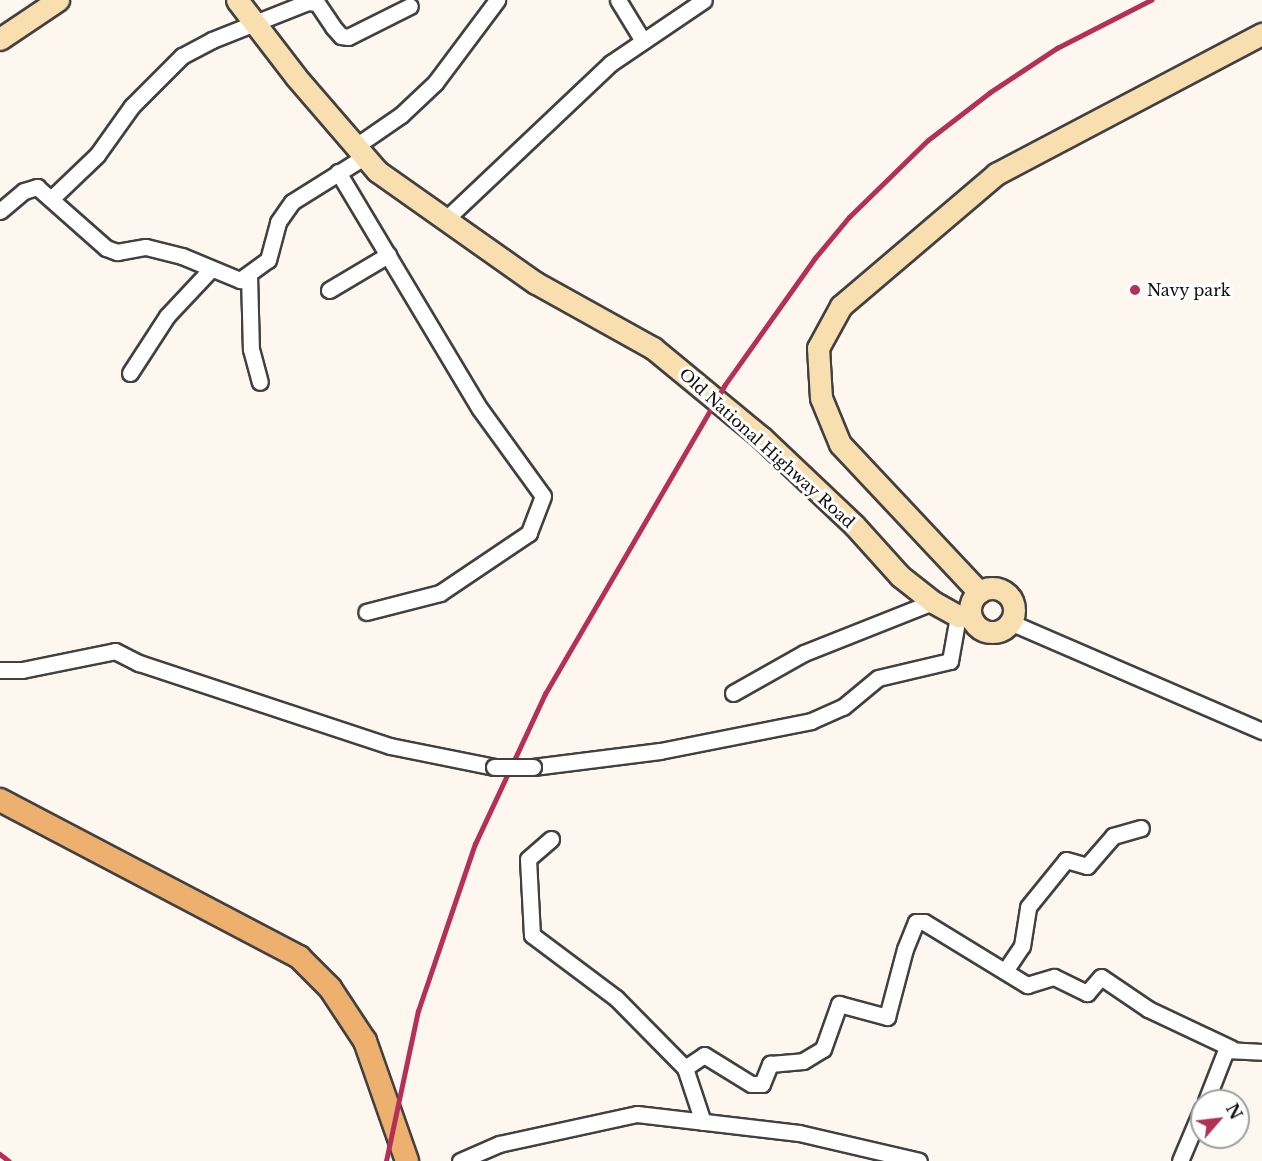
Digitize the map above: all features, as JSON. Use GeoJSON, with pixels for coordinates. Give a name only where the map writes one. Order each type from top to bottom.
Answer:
{"type":"FeatureCollection","features":[{"type":"Feature","properties":{"kind":"main road"},"geometry":{"type":"LineString","coordinates":[[0,39],[58,0]]}},
{"type":"Feature","properties":{"kind":"main road","name":"Old National Highway Road"},"geometry":{"type":"LineString","coordinates":[[237,0],[377,171],[536,283],[653,348],[761,437],[855,526],[900,576],[933,602],[964,616]]}},
{"type":"Feature","properties":{"kind":"main road"},"geometry":{"type":"LineString","coordinates":[[979,592],[840,444],[820,398],[818,348],[841,306],[996,174],[1262,34]]}},
{"type":"Feature","properties":{"kind":"main road"},"geometry":{"type":"LineString","coordinates":[[995,588],[1010,597],[1013,605],[1010,622],[992,632],[978,628],[964,616],[979,592],[995,588]]}},
{"type":"Feature","properties":{"kind":"main road"},"geometry":{"type":"LineString","coordinates":[[0,800],[299,957],[330,988],[365,1041],[407,1161]]}},
{"type":"Feature","properties":{"kind":"main road"},"geometry":{"type":"LineString","coordinates":[[0,816],[290,969],[319,998],[352,1047],[391,1161]]}},
{"type":"Feature","properties":{"kind":"street"},"geometry":{"type":"LineString","coordinates":[[0,211],[24,190],[37,187],[106,248],[117,252],[146,247],[182,256],[240,280],[268,260],[278,222],[292,202],[338,172],[435,83],[497,0]]}},
{"type":"Feature","properties":{"kind":"street"},"geometry":{"type":"LineString","coordinates":[[618,0],[643,41]]}},
{"type":"Feature","properties":{"kind":"street"},"geometry":{"type":"LineString","coordinates":[[446,219],[611,63],[704,0]]}},
{"type":"Feature","properties":{"kind":"street"},"geometry":{"type":"LineString","coordinates":[[51,199],[97,155],[132,106],[182,56],[308,2],[319,2],[333,27],[348,37],[410,6]]}},
{"type":"Feature","properties":{"kind":"street"},"geometry":{"type":"LineString","coordinates":[[338,172],[480,409],[543,496],[529,533],[440,593],[366,612]]}},
{"type":"Feature","properties":{"kind":"street"},"geometry":{"type":"LineString","coordinates":[[329,290],[388,255]]}},
{"type":"Feature","properties":{"kind":"street"},"geometry":{"type":"LineString","coordinates":[[130,374],[167,316],[211,269]]}},
{"type":"Feature","properties":{"kind":"street"},"geometry":{"type":"LineString","coordinates":[[249,275],[251,349],[260,382]]}},
{"type":"Feature","properties":{"kind":"street"},"geometry":{"type":"LineString","coordinates":[[733,693],[804,653],[933,602]]}},
{"type":"Feature","properties":{"kind":"street"},"geometry":{"type":"LineString","coordinates":[[0,670],[22,670],[115,651],[139,663],[390,746],[494,767],[533,766],[660,751],[811,721],[843,707],[878,678],[950,661],[964,616]]}},
{"type":"Feature","properties":{"kind":"street"},"geometry":{"type":"LineString","coordinates":[[1010,622],[1262,731]]}},
{"type":"Feature","properties":{"kind":"street"},"geometry":{"type":"LineString","coordinates":[[1005,971],[1022,946],[1028,907],[1066,860],[1087,866],[1113,836],[1141,828]]}},
{"type":"Feature","properties":{"kind":"street"},"geometry":{"type":"LineString","coordinates":[[551,839],[528,859],[532,935],[616,998],[685,1068],[703,1122]]}},
{"type":"Feature","properties":{"kind":"street"},"geometry":{"type":"LineString","coordinates":[[685,1068],[704,1056],[751,1084],[762,1084],[770,1064],[802,1061],[823,1049],[839,1004],[886,1017],[916,922],[924,922],[1027,985],[1054,977],[1087,993],[1101,977],[1148,1009],[1231,1048],[1262,1052]]}},
{"type":"Feature","properties":{"kind":"street"},"geometry":{"type":"LineString","coordinates":[[1210,1089],[1221,1056],[1231,1048]]}},
{"type":"Feature","properties":{"kind":"street"},"geometry":{"type":"LineString","coordinates":[[460,1161],[499,1144],[637,1113],[799,1134],[882,1157],[919,1161]]}},
{"type":"Feature","properties":{"kind":"street"},"geometry":{"type":"LineString","coordinates":[[1180,1161],[1190,1137]]}},
{"type":"Feature","properties":{"kind":"railway"},"geometry":{"type":"LineString","coordinates":[[386,1161],[418,1011],[475,844],[545,694],[724,386],[815,258],[849,217],[928,140],[989,93],[1057,48],[1151,0]]}},
{"type":"Feature","properties":{"kind":"railway"},"geometry":{"type":"LineString","coordinates":[[0,1154],[9,1161]]}},
{"type":"Feature","properties":{"kind":"place","name":"Navy park"},"geometry":{"type":"Point","coordinates":[1135,290]}}]}
